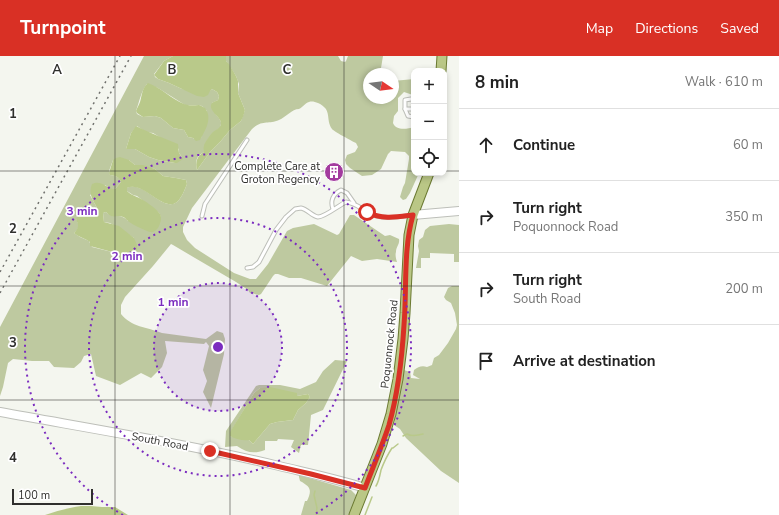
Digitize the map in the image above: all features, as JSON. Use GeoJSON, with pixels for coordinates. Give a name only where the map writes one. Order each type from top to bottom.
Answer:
{"type":"FeatureCollection","features":[{"type":"Feature","properties":{"kind":"main road"},"geometry":{"type":"LineString","coordinates":[[441,68],[442,56]]}},
{"type":"Feature","properties":{"kind":"main road","name":"Poquonnock Road"},"geometry":{"type":"LineString","coordinates":[[354,515],[386,432],[391,414],[398,379],[403,339],[408,245],[411,223],[428,176]]}},
{"type":"Feature","properties":{"kind":"main road"},"geometry":{"type":"LineString","coordinates":[[413,215],[459,211]]}},
{"type":"Feature","properties":{"kind":"main road","name":"South Road"},"geometry":{"type":"LineString","coordinates":[[0,412],[148,438],[306,472],[365,488]]}},
{"type":"Feature","properties":{"kind":"lane"},"geometry":{"type":"LineString","coordinates":[[411,99],[406,100],[408,116],[411,116]]}},
{"type":"Feature","properties":{"kind":"lane"},"geometry":{"type":"LineString","coordinates":[[406,109],[411,109]]}},
{"type":"Feature","properties":{"kind":"lane"},"geometry":{"type":"LineString","coordinates":[[202,216],[205,204],[247,140]]}},
{"type":"Feature","properties":{"kind":"lane"},"geometry":{"type":"LineString","coordinates":[[334,209],[332,202],[333,196],[341,190],[347,193],[354,203],[367,212],[380,217],[392,218],[413,215]]}},
{"type":"Feature","properties":{"kind":"lane"},"geometry":{"type":"LineString","coordinates":[[247,268],[253,267],[259,262],[276,230],[291,211],[302,208],[320,217],[346,202],[354,203]]}},
{"type":"Feature","properties":{"kind":"shaded area"},"geometry":{"type":"Polygon","coordinates":[[[144,56],[173,56],[164,61],[154,74],[158,79],[182,89],[208,92],[212,89],[217,92],[219,96],[218,100],[212,103],[216,115],[221,122],[220,128],[213,133],[206,142],[204,152],[199,155],[197,160],[197,170],[210,152],[230,130],[241,121],[245,110],[238,93],[239,84],[236,76],[226,61],[226,56],[338,56],[341,61],[345,62],[348,56],[383,56],[381,68],[363,68],[363,104],[398,104],[398,111],[394,116],[394,126],[405,129],[411,128],[411,176],[418,176],[406,199],[403,200],[400,197],[405,183],[409,156],[405,152],[391,151],[381,169],[372,175],[362,176],[350,168],[346,164],[345,160],[347,155],[355,152],[358,147],[356,143],[332,129],[326,109],[323,106],[318,103],[310,102],[279,120],[259,124],[252,129],[192,208],[183,227],[183,232],[187,240],[195,248],[234,273],[250,279],[256,279],[268,264],[287,231],[293,228],[314,224],[337,235],[350,215],[354,215],[385,236],[390,235],[399,239],[396,254],[397,262],[377,259],[362,261],[351,256],[327,286],[301,278],[289,278],[275,274],[259,295],[250,293],[236,282],[171,244],[125,297],[121,305],[121,314],[134,324],[162,333],[206,339],[217,331],[223,333],[225,339],[224,354],[211,408],[203,392],[207,381],[203,370],[209,346],[206,342],[204,344],[165,341],[167,353],[162,367],[151,378],[141,373],[120,385],[96,376],[91,354],[84,356],[81,362],[74,368],[54,367],[49,361],[13,359],[8,363],[0,396],[0,327],[144,56]],[[147,84],[140,97],[136,111],[137,114],[143,117],[155,116],[161,118],[173,128],[184,130],[188,137],[194,139],[201,138],[207,111],[202,106],[185,105],[158,88],[147,84]],[[137,126],[131,133],[126,149],[135,149],[149,157],[175,163],[182,157],[179,153],[179,149],[153,133],[146,132],[137,126]],[[113,160],[109,171],[110,175],[118,177],[121,182],[115,189],[111,189],[105,185],[90,195],[97,208],[92,215],[78,213],[78,229],[74,233],[89,241],[92,247],[123,256],[134,238],[110,223],[104,222],[103,213],[106,212],[111,215],[122,217],[128,221],[161,217],[159,213],[137,196],[127,191],[127,188],[140,188],[166,204],[172,204],[178,201],[187,184],[186,180],[163,176],[155,169],[135,165],[129,160],[113,160]]]}},
{"type":"Feature","properties":{"kind":"shaded area"},"geometry":{"type":"Polygon","coordinates":[[[173,56],[226,56],[226,61],[238,81],[238,93],[245,110],[241,121],[230,130],[210,152],[197,170],[197,160],[204,152],[205,143],[212,133],[221,125],[211,108],[212,103],[218,100],[219,96],[217,92],[212,89],[208,95],[204,97],[197,96],[158,79],[154,75],[164,61],[173,56]]]}},
{"type":"Feature","properties":{"kind":"shaded area"},"geometry":{"type":"Polygon","coordinates":[[[411,79],[411,94],[404,92],[399,97],[399,80],[411,79]]]}},
{"type":"Feature","properties":{"kind":"shaded area"},"geometry":{"type":"Polygon","coordinates":[[[148,83],[184,104],[199,105],[205,108],[208,120],[206,129],[200,140],[196,141],[193,138],[188,137],[184,130],[173,128],[161,118],[155,116],[143,117],[137,113],[136,111],[143,89],[148,83]]]}},
{"type":"Feature","properties":{"kind":"shaded area"},"geometry":{"type":"Polygon","coordinates":[[[136,126],[178,144],[179,153],[183,159],[175,163],[149,157],[135,149],[126,149],[131,133],[136,126]]]}},
{"type":"Feature","properties":{"kind":"shaded area"},"geometry":{"type":"Polygon","coordinates":[[[120,157],[129,160],[135,165],[143,165],[155,169],[163,176],[186,180],[187,184],[178,201],[173,204],[167,204],[160,201],[140,189],[133,187],[127,188],[128,192],[150,204],[160,214],[160,224],[153,232],[139,227],[121,216],[111,216],[106,212],[103,213],[104,222],[119,226],[134,238],[137,245],[137,250],[135,253],[128,256],[123,256],[90,246],[90,242],[74,233],[78,227],[76,218],[78,213],[92,215],[97,208],[91,194],[92,184],[100,183],[115,189],[121,182],[118,177],[110,175],[109,173],[113,160],[120,157]]]}},
{"type":"Feature","properties":{"kind":"shaded area"},"geometry":{"type":"Polygon","coordinates":[[[449,224],[459,225],[459,262],[454,262],[454,254],[430,253],[430,258],[421,258],[421,268],[416,268],[419,240],[423,237],[425,230],[430,226],[449,224]]]}},
{"type":"Feature","properties":{"kind":"shaded area"},"geometry":{"type":"Polygon","coordinates":[[[452,286],[459,286],[459,483],[441,471],[406,438],[400,429],[394,425],[404,370],[410,372],[411,378],[420,379],[413,375],[414,370],[423,366],[427,367],[432,365],[434,358],[439,355],[456,329],[457,325],[455,313],[451,303],[444,297],[448,288],[452,286]]]}},
{"type":"Feature","properties":{"kind":"shaded area"},"geometry":{"type":"Polygon","coordinates":[[[335,360],[347,361],[323,410],[311,415],[308,445],[301,445],[299,453],[291,447],[294,440],[278,439],[277,441],[265,441],[265,450],[257,452],[247,451],[237,446],[225,447],[226,431],[256,386],[280,385],[300,389],[316,382],[323,371],[335,360]],[[260,388],[254,393],[230,433],[230,436],[249,440],[253,444],[270,424],[293,420],[298,410],[310,397],[308,394],[297,396],[260,388]]]}},
{"type":"Feature","properties":{"kind":"shaded area"},"geometry":{"type":"Polygon","coordinates":[[[270,387],[297,393],[297,396],[308,394],[310,397],[298,410],[293,420],[270,424],[253,444],[249,440],[239,440],[230,436],[230,432],[254,393],[260,388],[270,387]]]}},
{"type":"Feature","properties":{"kind":"shaded area"},"geometry":{"type":"Polygon","coordinates":[[[299,475],[351,490],[356,495],[350,515],[301,515],[305,501],[307,501],[310,494],[310,489],[300,481],[299,475]]]}},
{"type":"Feature","properties":{"kind":"shaded area"},"geometry":{"type":"Polygon","coordinates":[[[81,506],[115,507],[128,515],[45,515],[81,506]]]}},
{"type":"Feature","properties":{"kind":"waterway"},"geometry":{"type":"LineString","coordinates":[[403,436],[407,434],[413,436],[423,434]]}},
{"type":"Feature","properties":{"kind":"waterway"},"geometry":{"type":"LineString","coordinates":[[376,486],[388,455],[392,448],[398,444]]}},
{"type":"Feature","properties":{"kind":"waterway"},"geometry":{"type":"LineString","coordinates":[[315,491],[314,495],[317,508],[316,515]]}},
{"type":"Feature","properties":{"kind":"waterway"},"geometry":{"type":"LineString","coordinates":[[365,515],[372,497]]}},
{"type":"Feature","properties":{"kind":"railway"},"geometry":{"type":"LineString","coordinates":[[0,272],[120,56]]}},
{"type":"Feature","properties":{"kind":"railway"},"geometry":{"type":"LineString","coordinates":[[0,293],[131,56]]}},
{"type":"Feature","properties":{"kind":"place","name":"Complete Care at Groton Regency"},"geometry":{"type":"Point","coordinates":[334,172]}},
{"type":"Feature","properties":{"kind":"route"},"geometry":{"type":"LineString","coordinates":[[210,451],[365,488],[386,432],[398,379],[405,314],[408,245],[413,215],[386,218],[372,215],[367,212]]}}]}
